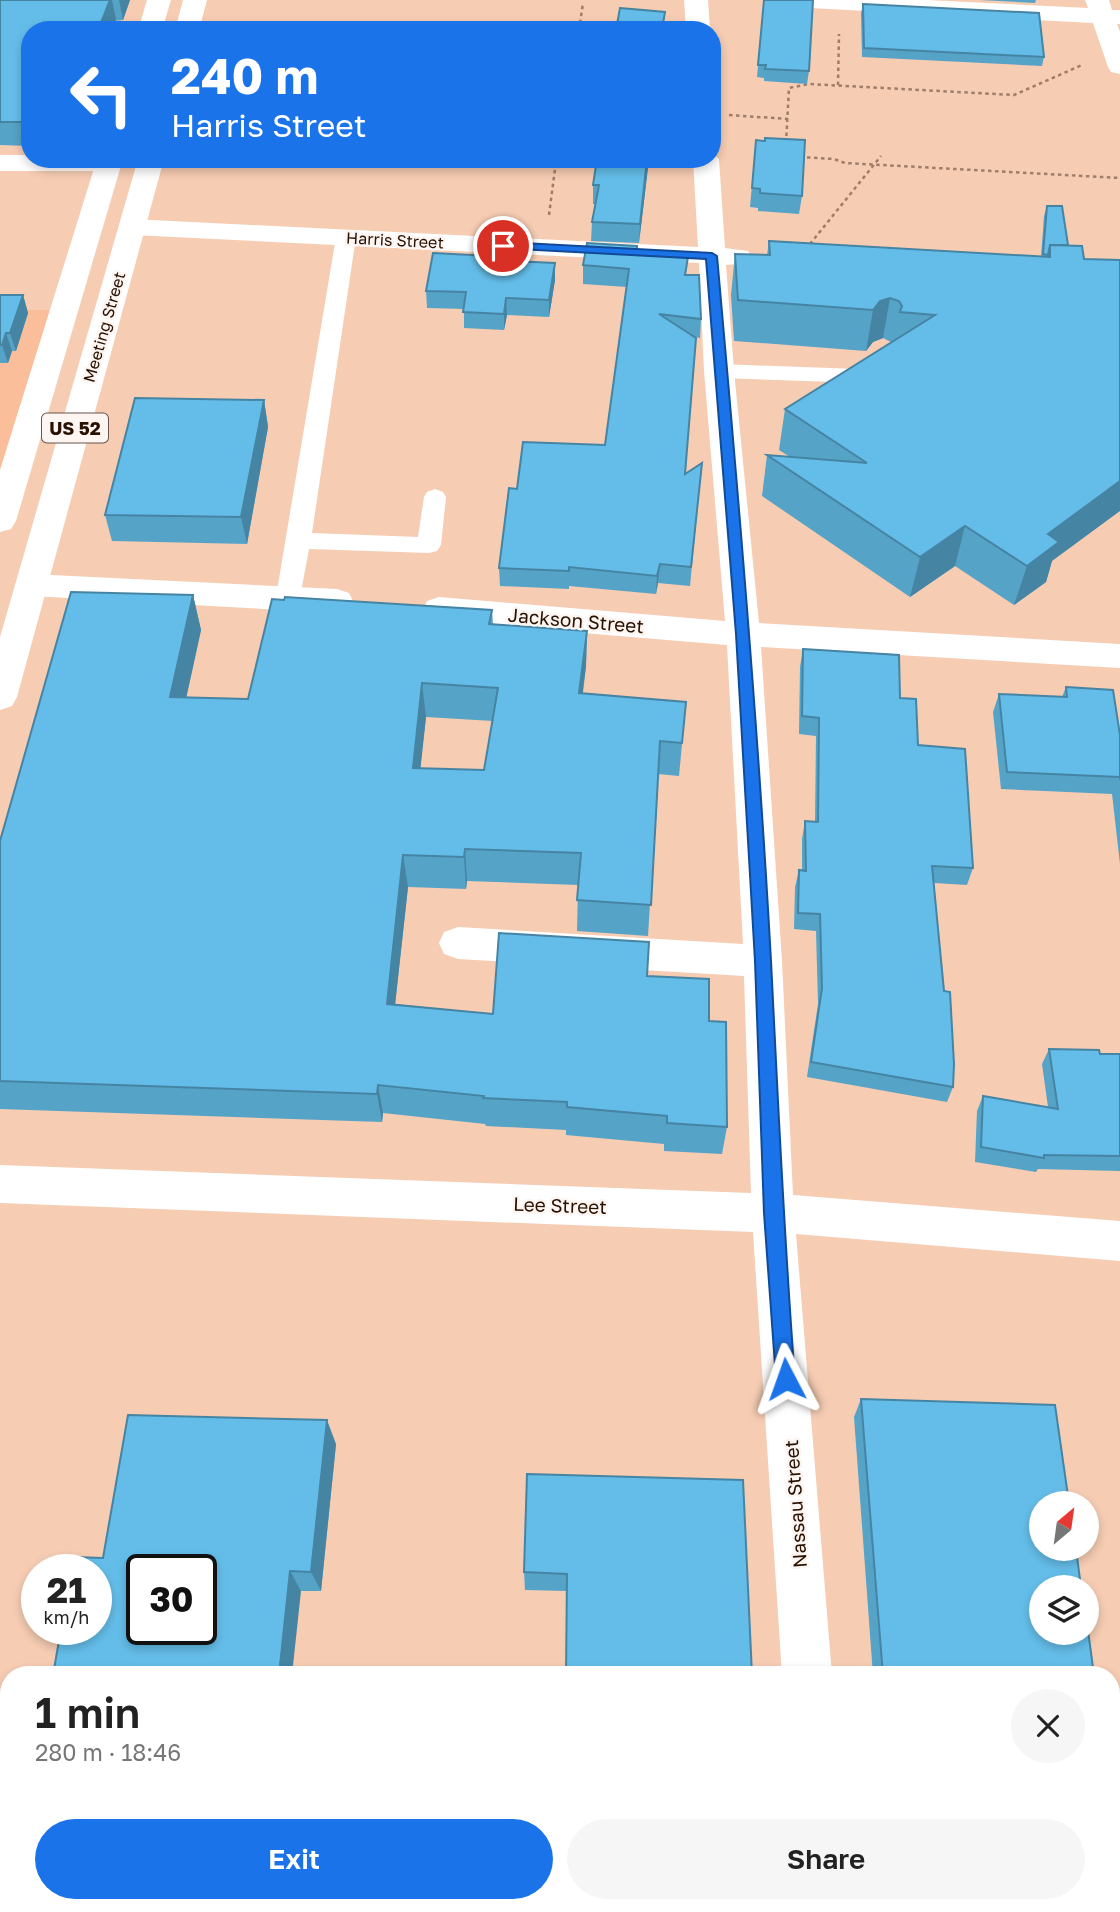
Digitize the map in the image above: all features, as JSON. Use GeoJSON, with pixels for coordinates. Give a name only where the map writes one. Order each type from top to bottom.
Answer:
{"type":"FeatureCollection","features":[{"type":"Feature","properties":{"kind":"street"},"geometry":{"type":"LineString","coordinates":[[153,21],[159,0]]}},
{"type":"Feature","properties":{"kind":"street"},"geometry":{"type":"LineString","coordinates":[[189,21],[195,0]]}},
{"type":"Feature","properties":{"kind":"street"},"geometry":{"type":"LineString","coordinates":[[696,0],[697,21]]}},
{"type":"Feature","properties":{"kind":"street"},"geometry":{"type":"LineString","coordinates":[[790,0],[1107,11],[1120,66]]}},
{"type":"Feature","properties":{"kind":"street"},"geometry":{"type":"LineString","coordinates":[[0,163],[21,163]]}},
{"type":"Feature","properties":{"kind":"street","name":"US 52"},"geometry":{"type":"LineString","coordinates":[[0,521],[108,168]]}},
{"type":"Feature","properties":{"kind":"street","name":"Meeting Street"},"geometry":{"type":"LineString","coordinates":[[0,697],[148,168]]}},
{"type":"Feature","properties":{"kind":"street","name":"Nassau Street"},"geometry":{"type":"LineString","coordinates":[[707,168],[719,370],[743,634],[763,961],[773,1213],[806,1666]]}},
{"type":"Feature","properties":{"kind":"street","name":"Harris Street"},"geometry":{"type":"LineString","coordinates":[[132,227],[768,259]]}},
{"type":"Feature","properties":{"kind":"street"},"geometry":{"type":"LineString","coordinates":[[31,585],[288,597],[371,604]]}},
{"type":"Feature","properties":{"kind":"street","name":"Jackson Street"},"geometry":{"type":"LineString","coordinates":[[412,607],[743,634],[1120,656]]}},
{"type":"Feature","properties":{"kind":"street"},"geometry":{"type":"LineString","coordinates":[[458,943],[763,961]]}},
{"type":"Feature","properties":{"kind":"street","name":"Lee Street"},"geometry":{"type":"LineString","coordinates":[[0,1184],[773,1213],[1120,1241]]}},
{"type":"Feature","properties":{"kind":"lane"},"geometry":{"type":"LineString","coordinates":[[288,597],[346,237]]}},
{"type":"Feature","properties":{"kind":"lane"},"geometry":{"type":"LineString","coordinates":[[719,370],[863,376],[882,348]]}},
{"type":"Feature","properties":{"kind":"lane"},"geometry":{"type":"LineString","coordinates":[[299,541],[429,545],[436,497]]}},
{"type":"Feature","properties":{"kind":"path"},"geometry":{"type":"LineString","coordinates":[[580,21],[583,3]]}},
{"type":"Feature","properties":{"kind":"path"},"geometry":{"type":"LineString","coordinates":[[838,85],[839,29]]}},
{"type":"Feature","properties":{"kind":"path"},"geometry":{"type":"LineString","coordinates":[[786,151],[789,88],[809,84],[1014,95],[1085,64]]}},
{"type":"Feature","properties":{"kind":"path"},"geometry":{"type":"LineString","coordinates":[[729,115],[788,119]]}},
{"type":"Feature","properties":{"kind":"path"},"geometry":{"type":"LineString","coordinates":[[793,154],[845,163],[1120,178]]}},
{"type":"Feature","properties":{"kind":"path"},"geometry":{"type":"LineString","coordinates":[[810,244],[881,156]]}},
{"type":"Feature","properties":{"kind":"path"},"geometry":{"type":"LineString","coordinates":[[549,218],[556,168]]}},
{"type":"Feature","properties":{"kind":"shaded area"},"geometry":{"type":"Polygon","coordinates":[[[0,310],[50,310],[0,471],[0,310]]]}},
{"type":"Feature","properties":{"kind":"building"},"geometry":{"type":"Polygon","coordinates":[[[0,0],[110,0],[102,21],[21,21],[21,122],[0,122],[0,0]]]}},
{"type":"Feature","properties":{"kind":"building"},"geometry":{"type":"Polygon","coordinates":[[[764,0],[813,0],[809,71],[765,69],[766,65],[758,65],[764,0]]]}},
{"type":"Feature","properties":{"kind":"building"},"geometry":{"type":"Polygon","coordinates":[[[863,4],[1039,13],[1044,57],[864,48],[863,4]]]}},
{"type":"Feature","properties":{"kind":"building"},"geometry":{"type":"Polygon","coordinates":[[[620,8],[665,12],[664,21],[618,21],[620,8]]]}},
{"type":"Feature","properties":{"kind":"building"},"geometry":{"type":"Polygon","coordinates":[[[765,138],[805,140],[802,196],[760,193],[760,189],[752,188],[756,140],[765,141],[765,138]]]}},
{"type":"Feature","properties":{"kind":"building"},"geometry":{"type":"Polygon","coordinates":[[[596,168],[646,168],[640,224],[592,222],[599,185],[593,185],[596,168]]]}},
{"type":"Feature","properties":{"kind":"building"},"geometry":{"type":"Polygon","coordinates":[[[1047,206],[1062,206],[1068,245],[1050,245],[1048,255],[1043,254],[1047,206]]]}},
{"type":"Feature","properties":{"kind":"building"},"geometry":{"type":"Polygon","coordinates":[[[769,241],[1050,257],[1050,245],[1082,246],[1084,259],[1120,260],[1120,481],[1048,534],[1059,542],[1027,566],[965,526],[920,557],[767,455],[867,463],[785,409],[935,315],[900,312],[902,306],[899,301],[890,298],[880,301],[873,310],[738,300],[735,254],[770,255],[769,241]]]}},
{"type":"Feature","properties":{"kind":"building"},"geometry":{"type":"Polygon","coordinates":[[[587,243],[637,246],[637,253],[688,257],[685,275],[699,275],[701,319],[659,314],[696,338],[685,474],[702,463],[691,567],[660,564],[657,576],[569,567],[569,571],[499,568],[509,488],[517,489],[523,442],[605,445],[629,269],[583,265],[587,243]]]}},
{"type":"Feature","properties":{"kind":"building"},"geometry":{"type":"Polygon","coordinates":[[[433,253],[512,257],[512,261],[555,263],[549,300],[506,298],[504,314],[463,312],[466,292],[426,291],[433,253]]]}},
{"type":"Feature","properties":{"kind":"building"},"geometry":{"type":"Polygon","coordinates":[[[0,295],[23,295],[10,333],[6,333],[2,345],[0,345],[0,295]]]}},
{"type":"Feature","properties":{"kind":"building"},"geometry":{"type":"Polygon","coordinates":[[[135,398],[264,400],[241,517],[105,515],[135,398]]]}},
{"type":"Feature","properties":{"kind":"building"},"geometry":{"type":"Polygon","coordinates":[[[71,592],[193,595],[170,697],[248,699],[272,599],[284,600],[285,597],[492,610],[489,624],[587,631],[579,693],[686,702],[682,743],[660,741],[651,905],[577,900],[581,853],[465,849],[464,857],[403,855],[387,1004],[493,1014],[499,933],[649,942],[647,976],[709,979],[709,1021],[726,1022],[727,1127],[667,1123],[667,1116],[567,1107],[567,1102],[483,1098],[484,1096],[378,1085],[377,1094],[0,1081],[0,841],[71,592]],[[422,683],[413,768],[484,770],[498,688],[422,683]]]}},
{"type":"Feature","properties":{"kind":"building"},"geometry":{"type":"Polygon","coordinates":[[[803,649],[899,655],[900,698],[916,699],[918,745],[965,749],[973,868],[932,866],[944,991],[950,992],[953,1087],[811,1062],[822,988],[820,914],[798,913],[799,870],[806,871],[805,821],[818,822],[819,718],[802,716],[803,649]]]}},
{"type":"Feature","properties":{"kind":"building"},"geometry":{"type":"Polygon","coordinates":[[[1066,687],[1113,690],[1120,735],[1120,777],[1007,772],[999,694],[1067,697],[1066,687]]]}},
{"type":"Feature","properties":{"kind":"building"},"geometry":{"type":"Polygon","coordinates":[[[1049,1049],[1099,1050],[1100,1054],[1120,1054],[1120,1156],[1044,1155],[1044,1158],[981,1147],[983,1096],[1058,1109],[1049,1049]]]}},
{"type":"Feature","properties":{"kind":"building"},"geometry":{"type":"Polygon","coordinates":[[[861,1399],[1055,1405],[1067,1491],[1029,1491],[1029,1561],[1078,1561],[1079,1575],[1029,1575],[1029,1645],[1090,1645],[1093,1666],[882,1666],[861,1399]]]}},
{"type":"Feature","properties":{"kind":"building"},"geometry":{"type":"Polygon","coordinates":[[[128,1415],[327,1420],[311,1572],[290,1571],[280,1666],[55,1666],[58,1645],[112,1645],[112,1554],[104,1554],[128,1415]]]}},
{"type":"Feature","properties":{"kind":"building"},"geometry":{"type":"Polygon","coordinates":[[[527,1474],[743,1480],[752,1666],[566,1666],[567,1574],[524,1572],[527,1474]]]}},
{"type":"Feature","properties":{"kind":"route"},"geometry":{"type":"LineString","coordinates":[[503,246],[712,256],[719,370],[743,634],[763,961],[773,1213],[786,1379]]}}]}
